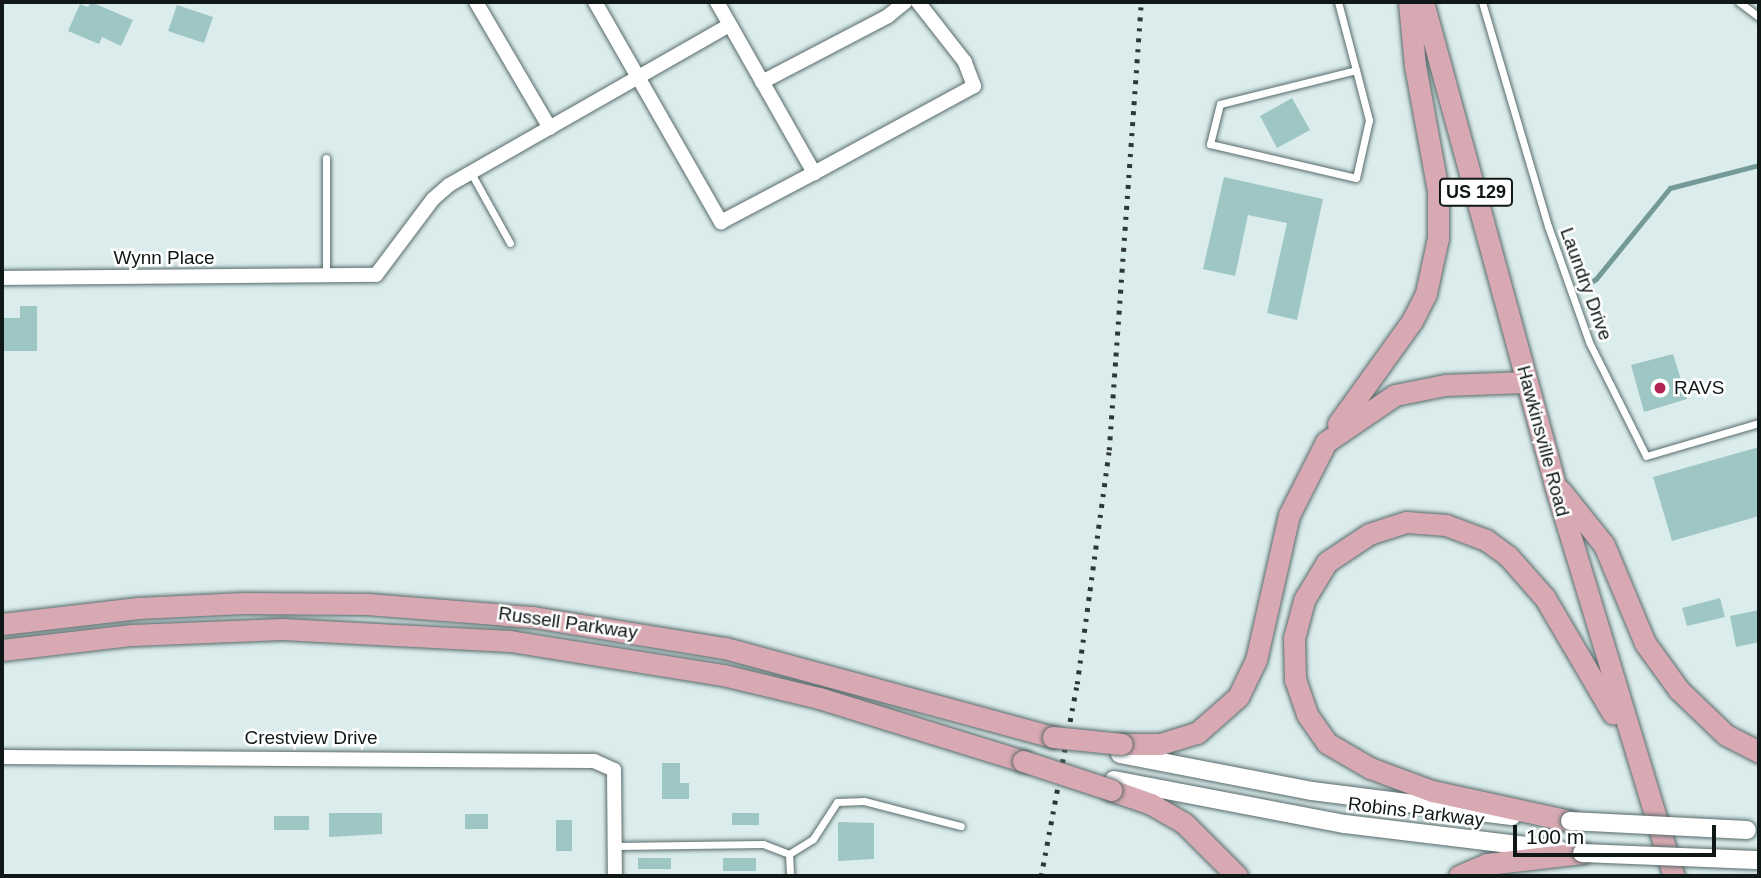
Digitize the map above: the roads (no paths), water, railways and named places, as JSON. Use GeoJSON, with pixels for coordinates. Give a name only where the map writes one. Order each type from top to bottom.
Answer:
{"type":"FeatureCollection","features":[{"type":"Feature","properties":{"kind":"main road","name":"Russell Parkway"},"geometry":{"type":"LineString","coordinates":[[2,624],[138,608],[244,603],[367,604],[474,611],[601,626],[725,648],[1053,737],[1121,749],[1160,744],[1196,733],[1238,697],[1256,660],[1289,515],[1326,442],[1412,321],[1434,260],[1438,191],[1415,66],[1409,2]]}},
{"type":"Feature","properties":{"kind":"main road","name":"Hawkinsville Road"},"geometry":{"type":"LineString","coordinates":[[1423,2],[1553,482],[1632,750],[1674,876]]}},
{"type":"Feature","properties":{"kind":"main road"},"geometry":{"type":"LineString","coordinates":[[1326,442],[1395,395],[1445,385],[1527,382]]}},
{"type":"Feature","properties":{"kind":"main road"},"geometry":{"type":"LineString","coordinates":[[1553,482],[1604,545],[1645,643],[1679,690],[1726,735],[1759,752]]}},
{"type":"Feature","properties":{"kind":"main road"},"geometry":{"type":"LineString","coordinates":[[1570,821],[1432,791],[1370,768],[1328,743],[1307,715],[1295,680],[1294,638],[1304,600],[1327,562],[1369,534],[1406,522],[1447,525],[1486,540],[1508,556],[1545,598],[1632,750]]}},
{"type":"Feature","properties":{"kind":"main road","name":"Russell Parkway"},"geometry":{"type":"LineString","coordinates":[[2,650],[132,635],[282,629],[510,641],[723,675],[819,698],[1112,785],[1184,823],[1237,876]]}},
{"type":"Feature","properties":{"kind":"main road"},"geometry":{"type":"LineString","coordinates":[[1459,876],[1487,864],[1582,853]]}},
{"type":"Feature","properties":{"kind":"street"},"geometry":{"type":"LineString","coordinates":[[476,2],[550,128]]}},
{"type":"Feature","properties":{"kind":"street"},"geometry":{"type":"LineString","coordinates":[[594,2],[721,222],[974,86],[965,62],[918,2]]}},
{"type":"Feature","properties":{"kind":"street"},"geometry":{"type":"LineString","coordinates":[[717,2],[814,173]]}},
{"type":"Feature","properties":{"kind":"street"},"geometry":{"type":"LineString","coordinates":[[762,82],[888,16],[905,2]]}},
{"type":"Feature","properties":{"kind":"street"},"geometry":{"type":"LineString","coordinates":[[471,173],[730,25]]}},
{"type":"Feature","properties":{"kind":"street","name":"Wynn Place"},"geometry":{"type":"LineString","coordinates":[[2,278],[376,275],[433,199],[471,173]]}},
{"type":"Feature","properties":{"kind":"street","name":"Robins Parkway"},"geometry":{"type":"LineString","coordinates":[[1121,749],[1384,802],[1570,821],[1753,830]]}},
{"type":"Feature","properties":{"kind":"street","name":"Crestview Drive"},"geometry":{"type":"LineString","coordinates":[[2,757],[594,761],[614,775],[614,846]]}},
{"type":"Feature","properties":{"kind":"street","name":"Robins Parkway"},"geometry":{"type":"LineString","coordinates":[[1112,785],[1331,822],[1582,853],[1758,860]]}},
{"type":"Feature","properties":{"kind":"street"},"geometry":{"type":"LineString","coordinates":[[614,846],[615,876]]}},
{"type":"Feature","properties":{"kind":"lane"},"geometry":{"type":"LineString","coordinates":[[1338,2],[1356,70],[1369,120],[1356,178],[1210,144],[1220,104],[1356,70]]}},
{"type":"Feature","properties":{"kind":"lane","name":"Laundry Drive"},"geometry":{"type":"LineString","coordinates":[[1482,2],[1548,226],[1589,342],[1646,456],[1759,423]]}},
{"type":"Feature","properties":{"kind":"lane"},"geometry":{"type":"LineString","coordinates":[[1739,2],[1759,17]]}},
{"type":"Feature","properties":{"kind":"lane"},"geometry":{"type":"LineString","coordinates":[[326,158],[326,277]]}},
{"type":"Feature","properties":{"kind":"lane"},"geometry":{"type":"LineString","coordinates":[[471,173],[510,243]]}},
{"type":"Feature","properties":{"kind":"lane"},"geometry":{"type":"LineString","coordinates":[[789,854],[813,839],[837,802],[864,801],[961,826]]}},
{"type":"Feature","properties":{"kind":"lane"},"geometry":{"type":"LineString","coordinates":[[614,846],[763,844],[789,854]]}},
{"type":"Feature","properties":{"kind":"lane"},"geometry":{"type":"LineString","coordinates":[[789,854],[790,876]]}},
{"type":"Feature","properties":{"kind":"waterway"},"geometry":{"type":"LineString","coordinates":[[1584,287],[1596,279],[1670,188],[1759,165]]}},
{"type":"Feature","properties":{"kind":"railway"},"geometry":{"type":"LineString","coordinates":[[1041,876],[1077,684],[1109,450],[1141,2]]}},
{"type":"Feature","properties":{"kind":"place","name":"RAVS"},"geometry":{"type":"Point","coordinates":[1660,388]}}]}
